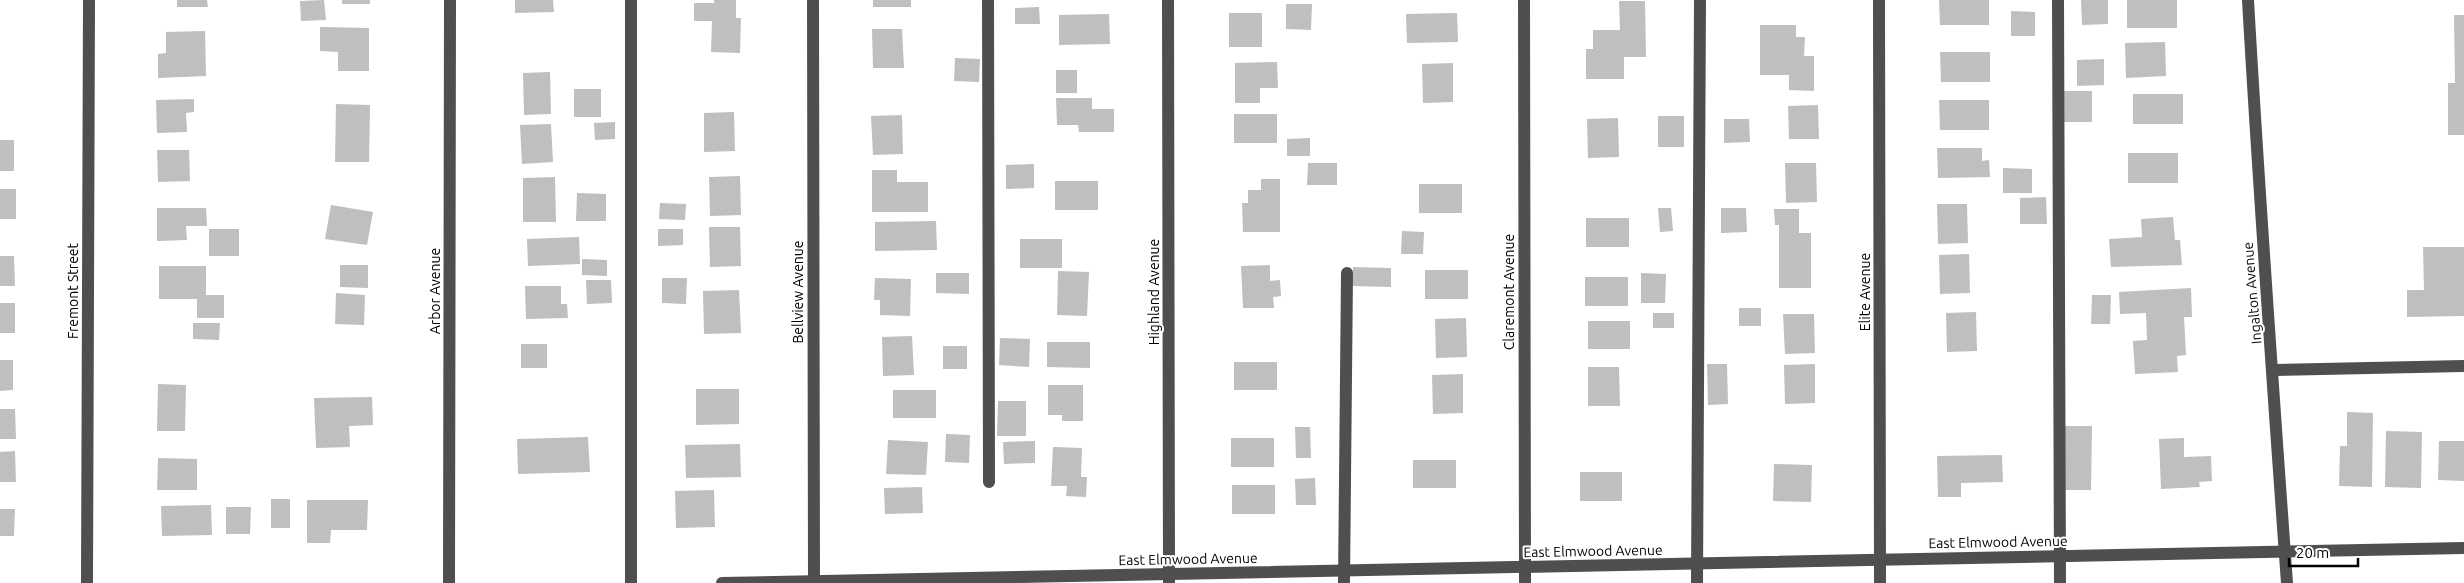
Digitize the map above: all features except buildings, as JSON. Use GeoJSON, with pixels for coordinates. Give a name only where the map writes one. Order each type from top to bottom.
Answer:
{"type":"FeatureCollection","features":[{"type":"Feature","properties":{"kind":"street","name":"Fremont Street"},"geometry":{"type":"LineString","coordinates":[[87,583],[89,0]]}},
{"type":"Feature","properties":{"kind":"street","name":"Arbor Avenue"},"geometry":{"type":"LineString","coordinates":[[449,583],[450,0]]}},
{"type":"Feature","properties":{"kind":"street"},"geometry":{"type":"LineString","coordinates":[[631,0],[631,583]]}},
{"type":"Feature","properties":{"kind":"street","name":"Bellview Avenue"},"geometry":{"type":"LineString","coordinates":[[813,0],[814,582]]}},
{"type":"Feature","properties":{"kind":"street"},"geometry":{"type":"LineString","coordinates":[[988,0],[989,482]]}},
{"type":"Feature","properties":{"kind":"street","name":"Highland Avenue"},"geometry":{"type":"LineString","coordinates":[[1168,0],[1169,578]]}},
{"type":"Feature","properties":{"kind":"street","name":"Claremont Avenue"},"geometry":{"type":"LineString","coordinates":[[1524,0],[1524,583]]}},
{"type":"Feature","properties":{"kind":"street"},"geometry":{"type":"LineString","coordinates":[[1697,583],[1700,0]]}},
{"type":"Feature","properties":{"kind":"street","name":"Elite Avenue"},"geometry":{"type":"LineString","coordinates":[[1880,0],[1880,583]]}},
{"type":"Feature","properties":{"kind":"street"},"geometry":{"type":"LineString","coordinates":[[2058,0],[2060,583]]}},
{"type":"Feature","properties":{"kind":"street","name":"Ingalton Avenue"},"geometry":{"type":"LineString","coordinates":[[2248,0],[2260,210],[2274,370],[2287,583]]}},
{"type":"Feature","properties":{"kind":"street"},"geometry":{"type":"LineString","coordinates":[[1344,577],[1347,273]]}},
{"type":"Feature","properties":{"kind":"street"},"geometry":{"type":"LineString","coordinates":[[2274,370],[2464,366]]}},
{"type":"Feature","properties":{"kind":"street","name":"East Elmwood Avenue"},"geometry":{"type":"LineString","coordinates":[[722,583],[1344,577],[1524,567],[2464,548]]}}]}
